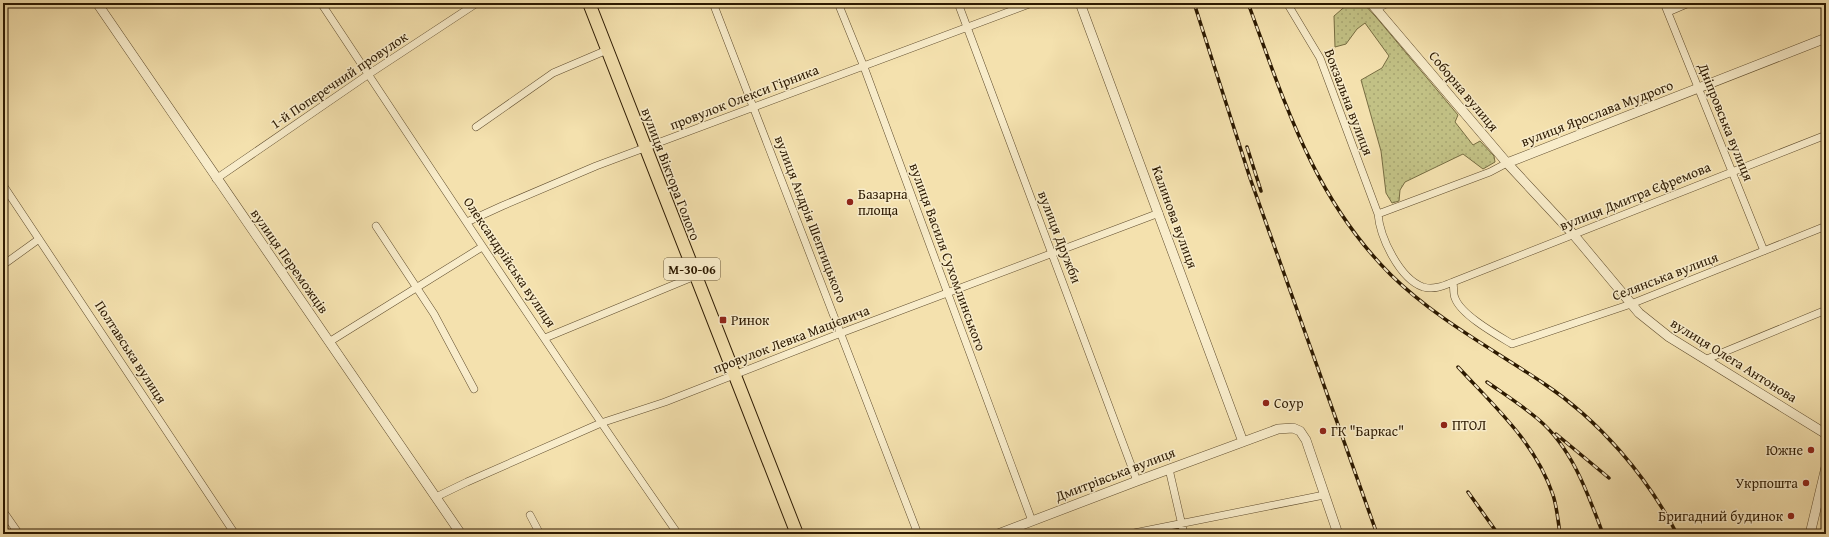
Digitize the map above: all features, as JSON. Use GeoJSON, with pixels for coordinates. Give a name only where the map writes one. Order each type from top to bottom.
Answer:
{"type":"FeatureCollection","features":[{"type":"Feature","properties":{"kind":"main road","name":"вулиця Віктора Голого"},"geometry":{"type":"LineString","coordinates":[[589,3],[797,534]]}},
{"type":"Feature","properties":{"kind":"street","name":"вулиця Переможців"},"geometry":{"type":"LineString","coordinates":[[97,3],[216,179],[461,534]]}},
{"type":"Feature","properties":{"kind":"street","name":"Олександрійська вулиця"},"geometry":{"type":"LineString","coordinates":[[321,3],[467,222],[482,247],[678,534]]}},
{"type":"Feature","properties":{"kind":"street","name":"1-й Поперечний провулок"},"geometry":{"type":"LineString","coordinates":[[216,179],[369,74],[478,3]]}},
{"type":"Feature","properties":{"kind":"street","name":"вулиця Андрія Шептицького"},"geometry":{"type":"LineString","coordinates":[[713,3],[918,534]]}},
{"type":"Feature","properties":{"kind":"street","name":"вулиця Василя Сухомлинського"},"geometry":{"type":"LineString","coordinates":[[838,3],[864,67],[1032,521]]}},
{"type":"Feature","properties":{"kind":"street","name":"вулиця Дружби"},"geometry":{"type":"LineString","coordinates":[[958,3],[1137,481]]}},
{"type":"Feature","properties":{"kind":"street","name":"провулок Олекси Гірника"},"geometry":{"type":"LineString","coordinates":[[467,222],[596,166],[645,149],[753,106],[864,67],[1032,3]]}},
{"type":"Feature","properties":{"kind":"street","name":"Калинова вулиця"},"geometry":{"type":"LineString","coordinates":[[1080,3],[1243,442]]}},
{"type":"Feature","properties":{"kind":"street","name":"Вокзальна вулиця"},"geometry":{"type":"LineString","coordinates":[[1287,3],[1320,58],[1378,214],[1379,224],[1389,250],[1411,281],[1424,287],[1437,288],[1453,282]]}},
{"type":"Feature","properties":{"kind":"street"},"geometry":{"type":"LineString","coordinates":[[1373,6],[1388,3]]}},
{"type":"Feature","properties":{"kind":"street","name":"Дніпровська вулиця"},"geometry":{"type":"LineString","coordinates":[[1664,3],[1764,251]]}},
{"type":"Feature","properties":{"kind":"street"},"geometry":{"type":"LineString","coordinates":[[1668,12],[1689,3]]}},
{"type":"Feature","properties":{"kind":"street","name":"Соборна вулиця"},"geometry":{"type":"LineString","coordinates":[[1373,6],[1507,163],[1573,234],[1631,304]]}},
{"type":"Feature","properties":{"kind":"street","name":"вулиця Ярослава Мудрого"},"geometry":{"type":"LineString","coordinates":[[1378,214],[1490,172],[1507,163],[1826,38]]}},
{"type":"Feature","properties":{"kind":"street"},"geometry":{"type":"LineString","coordinates":[[476,127],[553,73],[607,50]]}},
{"type":"Feature","properties":{"kind":"street","name":"вулиця Дмитра Єфремова"},"geometry":{"type":"LineString","coordinates":[[1453,282],[1826,135]]}},
{"type":"Feature","properties":{"kind":"street","name":"Полтавська вулиця"},"geometry":{"type":"LineString","coordinates":[[3,186],[235,534]]}},
{"type":"Feature","properties":{"kind":"street","name":"провулок Левка Мацієвича"},"geometry":{"type":"LineString","coordinates":[[436,497],[601,423],[665,402],[841,333],[1159,213]]}},
{"type":"Feature","properties":{"kind":"street"},"geometry":{"type":"LineString","coordinates":[[376,226],[434,314],[474,389]]}},
{"type":"Feature","properties":{"kind":"street","name":"Селянська вулиця"},"geometry":{"type":"LineString","coordinates":[[1453,282],[1455,298],[1464,310],[1498,336],[1512,344],[1631,304],[1826,226]]}},
{"type":"Feature","properties":{"kind":"street"},"geometry":{"type":"LineString","coordinates":[[3,265],[39,239]]}},
{"type":"Feature","properties":{"kind":"street"},"geometry":{"type":"LineString","coordinates":[[329,342],[482,247]]}},
{"type":"Feature","properties":{"kind":"street"},"geometry":{"type":"LineString","coordinates":[[545,338],[695,276]]}},
{"type":"Feature","properties":{"kind":"street","name":"вулиця Олега Антонова"},"geometry":{"type":"LineString","coordinates":[[1631,304],[1657,328],[1826,434]]}},
{"type":"Feature","properties":{"kind":"street"},"geometry":{"type":"LineString","coordinates":[[1706,359],[1826,310]]}},
{"type":"Feature","properties":{"kind":"street","name":"Дмитрівська вулиця"},"geometry":{"type":"LineString","coordinates":[[998,534],[1169,469],[1286,428],[1300,430],[1306,440],[1324,495]]}},
{"type":"Feature","properties":{"kind":"street"},"geometry":{"type":"LineString","coordinates":[[1810,534],[1826,467]]}},
{"type":"Feature","properties":{"kind":"street"},"geometry":{"type":"LineString","coordinates":[[1169,469],[1184,534]]}},
{"type":"Feature","properties":{"kind":"street"},"geometry":{"type":"LineString","coordinates":[[1129,534],[1324,495],[1338,534]]}},
{"type":"Feature","properties":{"kind":"street"},"geometry":{"type":"LineString","coordinates":[[3,511],[19,534]]}},
{"type":"Feature","properties":{"kind":"street"},"geometry":{"type":"LineString","coordinates":[[530,515],[540,534]]}},
{"type":"Feature","properties":{"kind":"shaded area"},"geometry":{"type":"Polygon","coordinates":[[[1349,3],[1363,3],[1376,17],[1458,115],[1455,122],[1473,145],[1480,141],[1494,156],[1495,162],[1483,169],[1463,154],[1405,182],[1400,190],[1399,201],[1392,203],[1386,193],[1381,151],[1361,80],[1382,68],[1389,56],[1365,23],[1357,29],[1346,44],[1335,47],[1334,16],[1349,3]]]}},
{"type":"Feature","properties":{"kind":"railway"},"geometry":{"type":"LineString","coordinates":[[1194,3],[1250,178],[1377,534]]}},
{"type":"Feature","properties":{"kind":"railway"},"geometry":{"type":"LineString","coordinates":[[1248,3],[1275,77],[1304,147],[1321,181],[1341,214],[1364,245],[1391,275],[1426,306],[1543,383],[1564,398],[1602,431],[1636,470],[1665,512],[1677,534]]}},
{"type":"Feature","properties":{"kind":"railway"},"geometry":{"type":"LineString","coordinates":[[1247,147],[1261,191]]}},
{"type":"Feature","properties":{"kind":"railway"},"geometry":{"type":"LineString","coordinates":[[1458,367],[1525,441],[1536,458],[1553,495],[1560,534]]}},
{"type":"Feature","properties":{"kind":"railway"},"geometry":{"type":"LineString","coordinates":[[1487,382],[1539,420],[1551,431],[1561,444],[1578,472],[1603,534]]}},
{"type":"Feature","properties":{"kind":"railway"},"geometry":{"type":"LineString","coordinates":[[1556,434],[1609,478]]}},
{"type":"Feature","properties":{"kind":"railway"},"geometry":{"type":"LineString","coordinates":[[1468,492],[1498,534]]}},
{"type":"Feature","properties":{"kind":"place","name":"Базарна площа"},"geometry":{"type":"Point","coordinates":[850,202]}},
{"type":"Feature","properties":{"kind":"place","name":"Ринок"},"geometry":{"type":"Point","coordinates":[723,320]}},
{"type":"Feature","properties":{"kind":"place","name":"Соур"},"geometry":{"type":"Point","coordinates":[1266,403]}},
{"type":"Feature","properties":{"kind":"place","name":"ПТОЛ"},"geometry":{"type":"Point","coordinates":[1444,425]}},
{"type":"Feature","properties":{"kind":"place","name":"ГК \"Баркас\""},"geometry":{"type":"Point","coordinates":[1323,431]}},
{"type":"Feature","properties":{"kind":"place","name":"Южне"},"geometry":{"type":"Point","coordinates":[1811,450]}},
{"type":"Feature","properties":{"kind":"place","name":"Укрпошта"},"geometry":{"type":"Point","coordinates":[1806,483]}},
{"type":"Feature","properties":{"kind":"place","name":"Бригадний будинок"},"geometry":{"type":"Point","coordinates":[1791,516]}}]}
